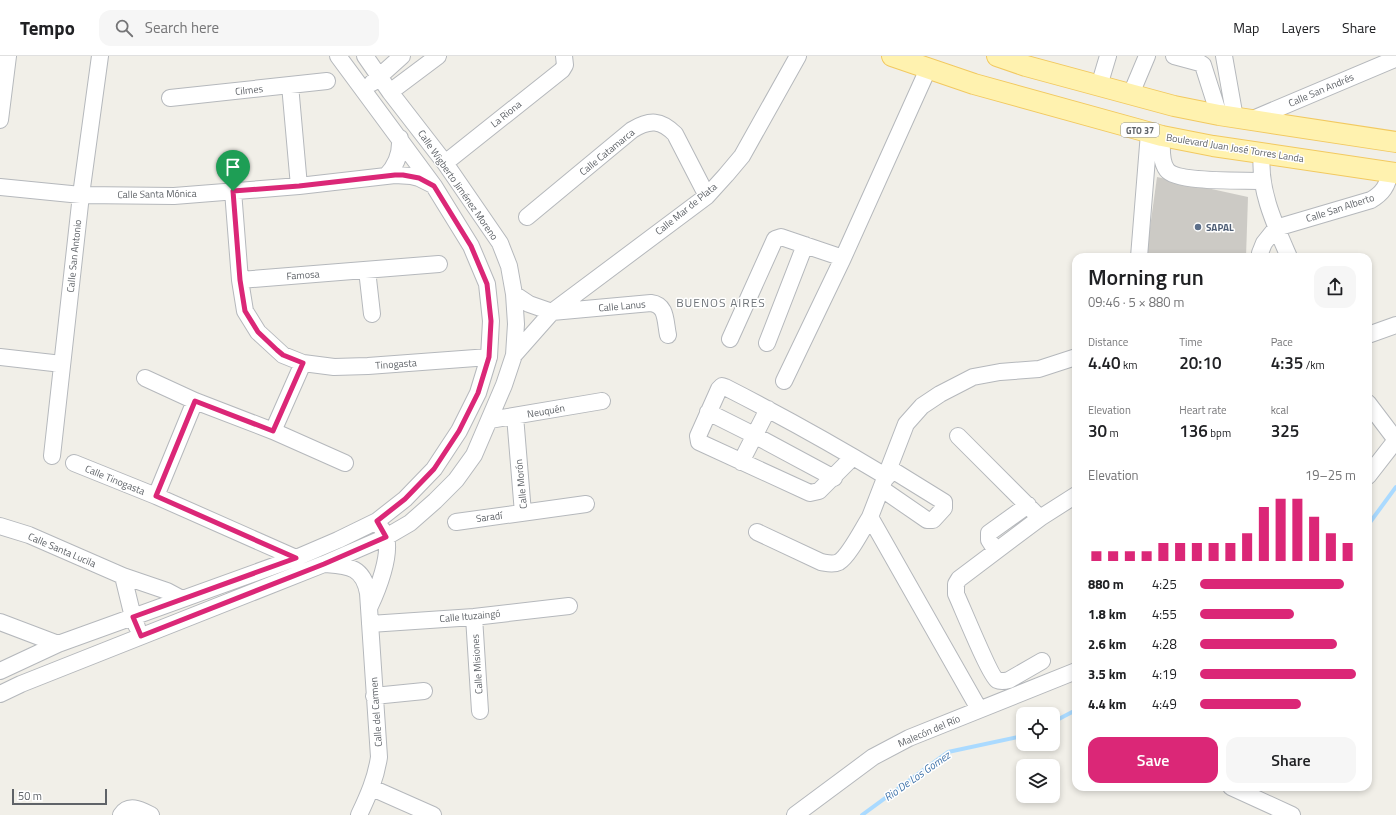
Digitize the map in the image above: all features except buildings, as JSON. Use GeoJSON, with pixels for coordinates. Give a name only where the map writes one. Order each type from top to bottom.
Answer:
{"type":"FeatureCollection","features":[{"type":"Feature","properties":{"kind":"main road","name":"Boulevard Juan José Torres Landa"},"geometry":{"type":"LineString","coordinates":[[892,56],[974,84],[1155,134],[1213,146],[1393,173]]}},
{"type":"Feature","properties":{"kind":"main road"},"geometry":{"type":"LineString","coordinates":[[997,56],[1026,66],[1174,106],[1234,118],[1392,138]]}},
{"type":"Feature","properties":{"kind":"street"},"geometry":{"type":"LineString","coordinates":[[0,120],[8,56]]}},
{"type":"Feature","properties":{"kind":"street","name":"Calle San Antonio"},"geometry":{"type":"LineString","coordinates":[[52,456],[81,195],[100,56]]}},
{"type":"Feature","properties":{"kind":"street","name":"Calle Wigberto Jiménez Moreno"},"geometry":{"type":"LineString","coordinates":[[0,671],[58,644],[296,558],[377,521],[405,499],[434,469],[459,431],[478,393],[489,357],[491,321],[487,284],[471,246],[434,186],[338,56]]}},
{"type":"Feature","properties":{"kind":"street","name":"Calle Wigberto Jiménez Moreno"},"geometry":{"type":"LineString","coordinates":[[0,694],[21,684],[324,564],[386,537],[410,522],[435,501],[456,480],[474,455],[504,385],[514,355],[516,324],[514,294],[509,266],[500,243],[445,163],[390,92],[365,56]]}},
{"type":"Feature","properties":{"kind":"street"},"geometry":{"type":"LineString","coordinates":[[363,90],[380,77],[402,56]]}},
{"type":"Feature","properties":{"kind":"street"},"geometry":{"type":"LineString","coordinates":[[390,92],[438,56]]}},
{"type":"Feature","properties":{"kind":"street","name":"Calle Mar de Plata"},"geometry":{"type":"LineString","coordinates":[[514,355],[552,312],[707,196],[726,176],[742,156],[798,56]]}},
{"type":"Feature","properties":{"kind":"street"},"geometry":{"type":"LineString","coordinates":[[1099,86],[1108,56]]}},
{"type":"Feature","properties":{"kind":"street"},"geometry":{"type":"LineString","coordinates":[[1131,94],[1147,56]]}},
{"type":"Feature","properties":{"kind":"street"},"geometry":{"type":"LineString","coordinates":[[1174,56],[1203,65],[1234,118]]}},
{"type":"Feature","properties":{"kind":"street"},"geometry":{"type":"LineString","coordinates":[[1224,56],[1234,118]]}},
{"type":"Feature","properties":{"kind":"street","name":"Calle San Andrés"},"geometry":{"type":"LineString","coordinates":[[1234,118],[1395,59]]}},
{"type":"Feature","properties":{"kind":"street","name":"La Riona"},"geometry":{"type":"LineString","coordinates":[[445,163],[562,70],[565,60]]}},
{"type":"Feature","properties":{"kind":"street"},"geometry":{"type":"LineString","coordinates":[[784,381],[843,258],[928,69]]}},
{"type":"Feature","properties":{"kind":"street","name":"Cilmes"},"geometry":{"type":"LineString","coordinates":[[170,98],[327,81]]}},
{"type":"Feature","properties":{"kind":"street"},"geometry":{"type":"LineString","coordinates":[[290,85],[299,186]]}},
{"type":"Feature","properties":{"kind":"street","name":"Calle Catamarca"},"geometry":{"type":"LineString","coordinates":[[527,217],[632,130],[642,124],[655,122],[667,126],[675,134],[707,196]]}},
{"type":"Feature","properties":{"kind":"street"},"geometry":{"type":"LineString","coordinates":[[1155,134],[1167,170],[1175,176],[1200,179],[1262,181]]}},
{"type":"Feature","properties":{"kind":"street"},"geometry":{"type":"LineString","coordinates":[[1140,253],[1155,134]]}},
{"type":"Feature","properties":{"kind":"street"},"geometry":{"type":"LineString","coordinates":[[386,176],[398,159],[400,138]]}},
{"type":"Feature","properties":{"kind":"street"},"geometry":{"type":"LineString","coordinates":[[1262,153],[1262,181],[1276,228],[1287,253]]}},
{"type":"Feature","properties":{"kind":"street","name":"Calle San Alberto"},"geometry":{"type":"LineString","coordinates":[[1276,228],[1371,200],[1383,192],[1393,173]]}},
{"type":"Feature","properties":{"kind":"street","name":"Calle Santa Mónica"},"geometry":{"type":"LineString","coordinates":[[0,187],[81,195],[174,196],[299,186],[395,175],[411,176],[434,186]]}},
{"type":"Feature","properties":{"kind":"street","name":"Tinogasta"},"geometry":{"type":"LineString","coordinates":[[233,191],[240,280],[245,311],[258,332],[283,355],[303,363],[334,367],[489,357]]}},
{"type":"Feature","properties":{"kind":"street"},"geometry":{"type":"LineString","coordinates":[[1260,253],[1264,243],[1276,228]]}},
{"type":"Feature","properties":{"kind":"street"},"geometry":{"type":"LineString","coordinates":[[730,339],[775,239],[781,236],[843,258]]}},
{"type":"Feature","properties":{"kind":"street"},"geometry":{"type":"LineString","coordinates":[[767,343],[805,245]]}},
{"type":"Feature","properties":{"kind":"street","name":"Famosa"},"geometry":{"type":"LineString","coordinates":[[240,280],[439,264]]}},
{"type":"Feature","properties":{"kind":"street"},"geometry":{"type":"LineString","coordinates":[[367,270],[372,314]]}},
{"type":"Feature","properties":{"kind":"street"},"geometry":{"type":"LineString","coordinates":[[514,294],[529,304],[552,312]]}},
{"type":"Feature","properties":{"kind":"street","name":"Calle Lanus"},"geometry":{"type":"LineString","coordinates":[[552,312],[651,303],[657,304],[662,307],[668,335]]}},
{"type":"Feature","properties":{"kind":"street"},"geometry":{"type":"LineString","coordinates":[[1372,334],[1396,325]]}},
{"type":"Feature","properties":{"kind":"street"},"geometry":{"type":"LineString","coordinates":[[0,357],[62,364]]}},
{"type":"Feature","properties":{"kind":"street"},"geometry":{"type":"LineString","coordinates":[[757,532],[821,562],[831,564],[838,562],[845,557],[870,518],[906,424],[922,406],[940,394],[973,377],[1000,372],[1039,369],[1072,358]]}},
{"type":"Feature","properties":{"kind":"street"},"geometry":{"type":"LineString","coordinates":[[273,431],[303,363]]}},
{"type":"Feature","properties":{"kind":"street"},"geometry":{"type":"LineString","coordinates":[[145,378],[195,401],[273,431],[345,463]]}},
{"type":"Feature","properties":{"kind":"street"},"geometry":{"type":"LineString","coordinates":[[854,457],[819,492],[810,493],[699,442],[698,436],[719,389],[722,386],[768,409],[854,457],[886,478]]}},
{"type":"Feature","properties":{"kind":"street"},"geometry":{"type":"LineString","coordinates":[[156,496],[195,401]]}},
{"type":"Feature","properties":{"kind":"street","name":"Neuquén"},"geometry":{"type":"LineString","coordinates":[[490,420],[602,402]]}},
{"type":"Feature","properties":{"kind":"street"},"geometry":{"type":"LineString","coordinates":[[1372,408],[1396,440],[1372,471]]}},
{"type":"Feature","properties":{"kind":"street"},"geometry":{"type":"LineString","coordinates":[[742,462],[768,409]]}},
{"type":"Feature","properties":{"kind":"street"},"geometry":{"type":"LineString","coordinates":[[708,412],[834,478]]}},
{"type":"Feature","properties":{"kind":"street","name":"Calle Morón"},"geometry":{"type":"LineString","coordinates":[[516,416],[523,513],[586,504]]}},
{"type":"Feature","properties":{"kind":"street"},"geometry":{"type":"LineString","coordinates":[[958,436],[1040,518]]}},
{"type":"Feature","properties":{"kind":"street","name":"Calle Tinogasta"},"geometry":{"type":"LineString","coordinates":[[74,463],[156,496],[296,558]]}},
{"type":"Feature","properties":{"kind":"street"},"geometry":{"type":"LineString","coordinates":[[1042,661],[1009,680],[998,680],[994,677],[956,594],[956,584],[959,579],[1040,518],[1072,498]]}},
{"type":"Feature","properties":{"kind":"street"},"geometry":{"type":"LineString","coordinates":[[996,551],[989,540],[989,533],[1028,505]]}},
{"type":"Feature","properties":{"kind":"street","name":"Saradí"},"geometry":{"type":"LineString","coordinates":[[456,522],[523,513]]}},
{"type":"Feature","properties":{"kind":"street"},"geometry":{"type":"LineString","coordinates":[[870,518],[979,710]]}},
{"type":"Feature","properties":{"kind":"street"},"geometry":{"type":"LineString","coordinates":[[377,521],[386,537]]}},
{"type":"Feature","properties":{"kind":"street","name":"Calle Santa Lucila"},"geometry":{"type":"LineString","coordinates":[[0,526],[29,535],[123,576],[167,590],[182,599]]}},
{"type":"Feature","properties":{"kind":"street","name":"Calle del Carmen"},"geometry":{"type":"LineString","coordinates":[[369,607],[375,594],[384,564],[387,549],[386,537]]}},
{"type":"Feature","properties":{"kind":"street","name":"Calle del Carmen"},"geometry":{"type":"LineString","coordinates":[[324,564],[352,568],[363,578],[366,586],[369,607],[378,757],[377,771],[363,811]]}},
{"type":"Feature","properties":{"kind":"street"},"geometry":{"type":"LineString","coordinates":[[123,576],[133,617],[141,636]]}},
{"type":"Feature","properties":{"kind":"street","name":"Calle Ituzaingó"},"geometry":{"type":"LineString","coordinates":[[370,624],[474,617],[569,606]]}},
{"type":"Feature","properties":{"kind":"street","name":"Calle Misiones"},"geometry":{"type":"LineString","coordinates":[[474,617],[480,711]]}},
{"type":"Feature","properties":{"kind":"street"},"geometry":{"type":"LineString","coordinates":[[0,622],[58,644]]}},
{"type":"Feature","properties":{"kind":"street","name":"Malecón del Río"},"geometry":{"type":"LineString","coordinates":[[795,815],[874,757],[909,738],[1072,673]]}},
{"type":"Feature","properties":{"kind":"street"},"geometry":{"type":"LineString","coordinates":[[374,696],[424,691]]}},
{"type":"Feature","properties":{"kind":"street"},"geometry":{"type":"LineString","coordinates":[[372,788],[434,815]]}},
{"type":"Feature","properties":{"kind":"street"},"geometry":{"type":"LineString","coordinates":[[1240,791],[1292,815]]}},
{"type":"Feature","properties":{"kind":"street"},"geometry":{"type":"LineString","coordinates":[[123,812],[132,808],[139,809],[151,815]]}},
{"type":"Feature","properties":{"kind":"waterway","name":"Rio De Los Gomez"},"geometry":{"type":"LineString","coordinates":[[1372,520],[1396,487]]}},
{"type":"Feature","properties":{"kind":"waterway","name":"Rio De Los Gomez"},"geometry":{"type":"LineString","coordinates":[[1060,718],[1072,712]]}},
{"type":"Feature","properties":{"kind":"waterway","name":"Rio De Los Gomez"},"geometry":{"type":"LineString","coordinates":[[862,815],[948,752],[1016,737]]}},
{"type":"Feature","properties":{"kind":"place","name":"SAPAL"},"geometry":{"type":"Point","coordinates":[1198,227]}},
{"type":"Feature","properties":{"kind":"district","name":"BUENOS AIRES"},"geometry":{"type":"Point","coordinates":[721,302]}},
{"type":"Feature","properties":{"kind":"route"},"geometry":{"type":"LineString","coordinates":[[395,175],[419,178],[434,186],[471,246],[487,284],[491,321],[489,357],[478,393],[459,431],[434,469],[405,499],[377,521],[386,537],[324,564],[141,636],[133,617],[296,558],[156,496],[195,401],[273,431],[303,363],[283,355],[277,350],[258,332],[245,311],[240,280],[233,191],[299,186],[395,175]]}}]}
